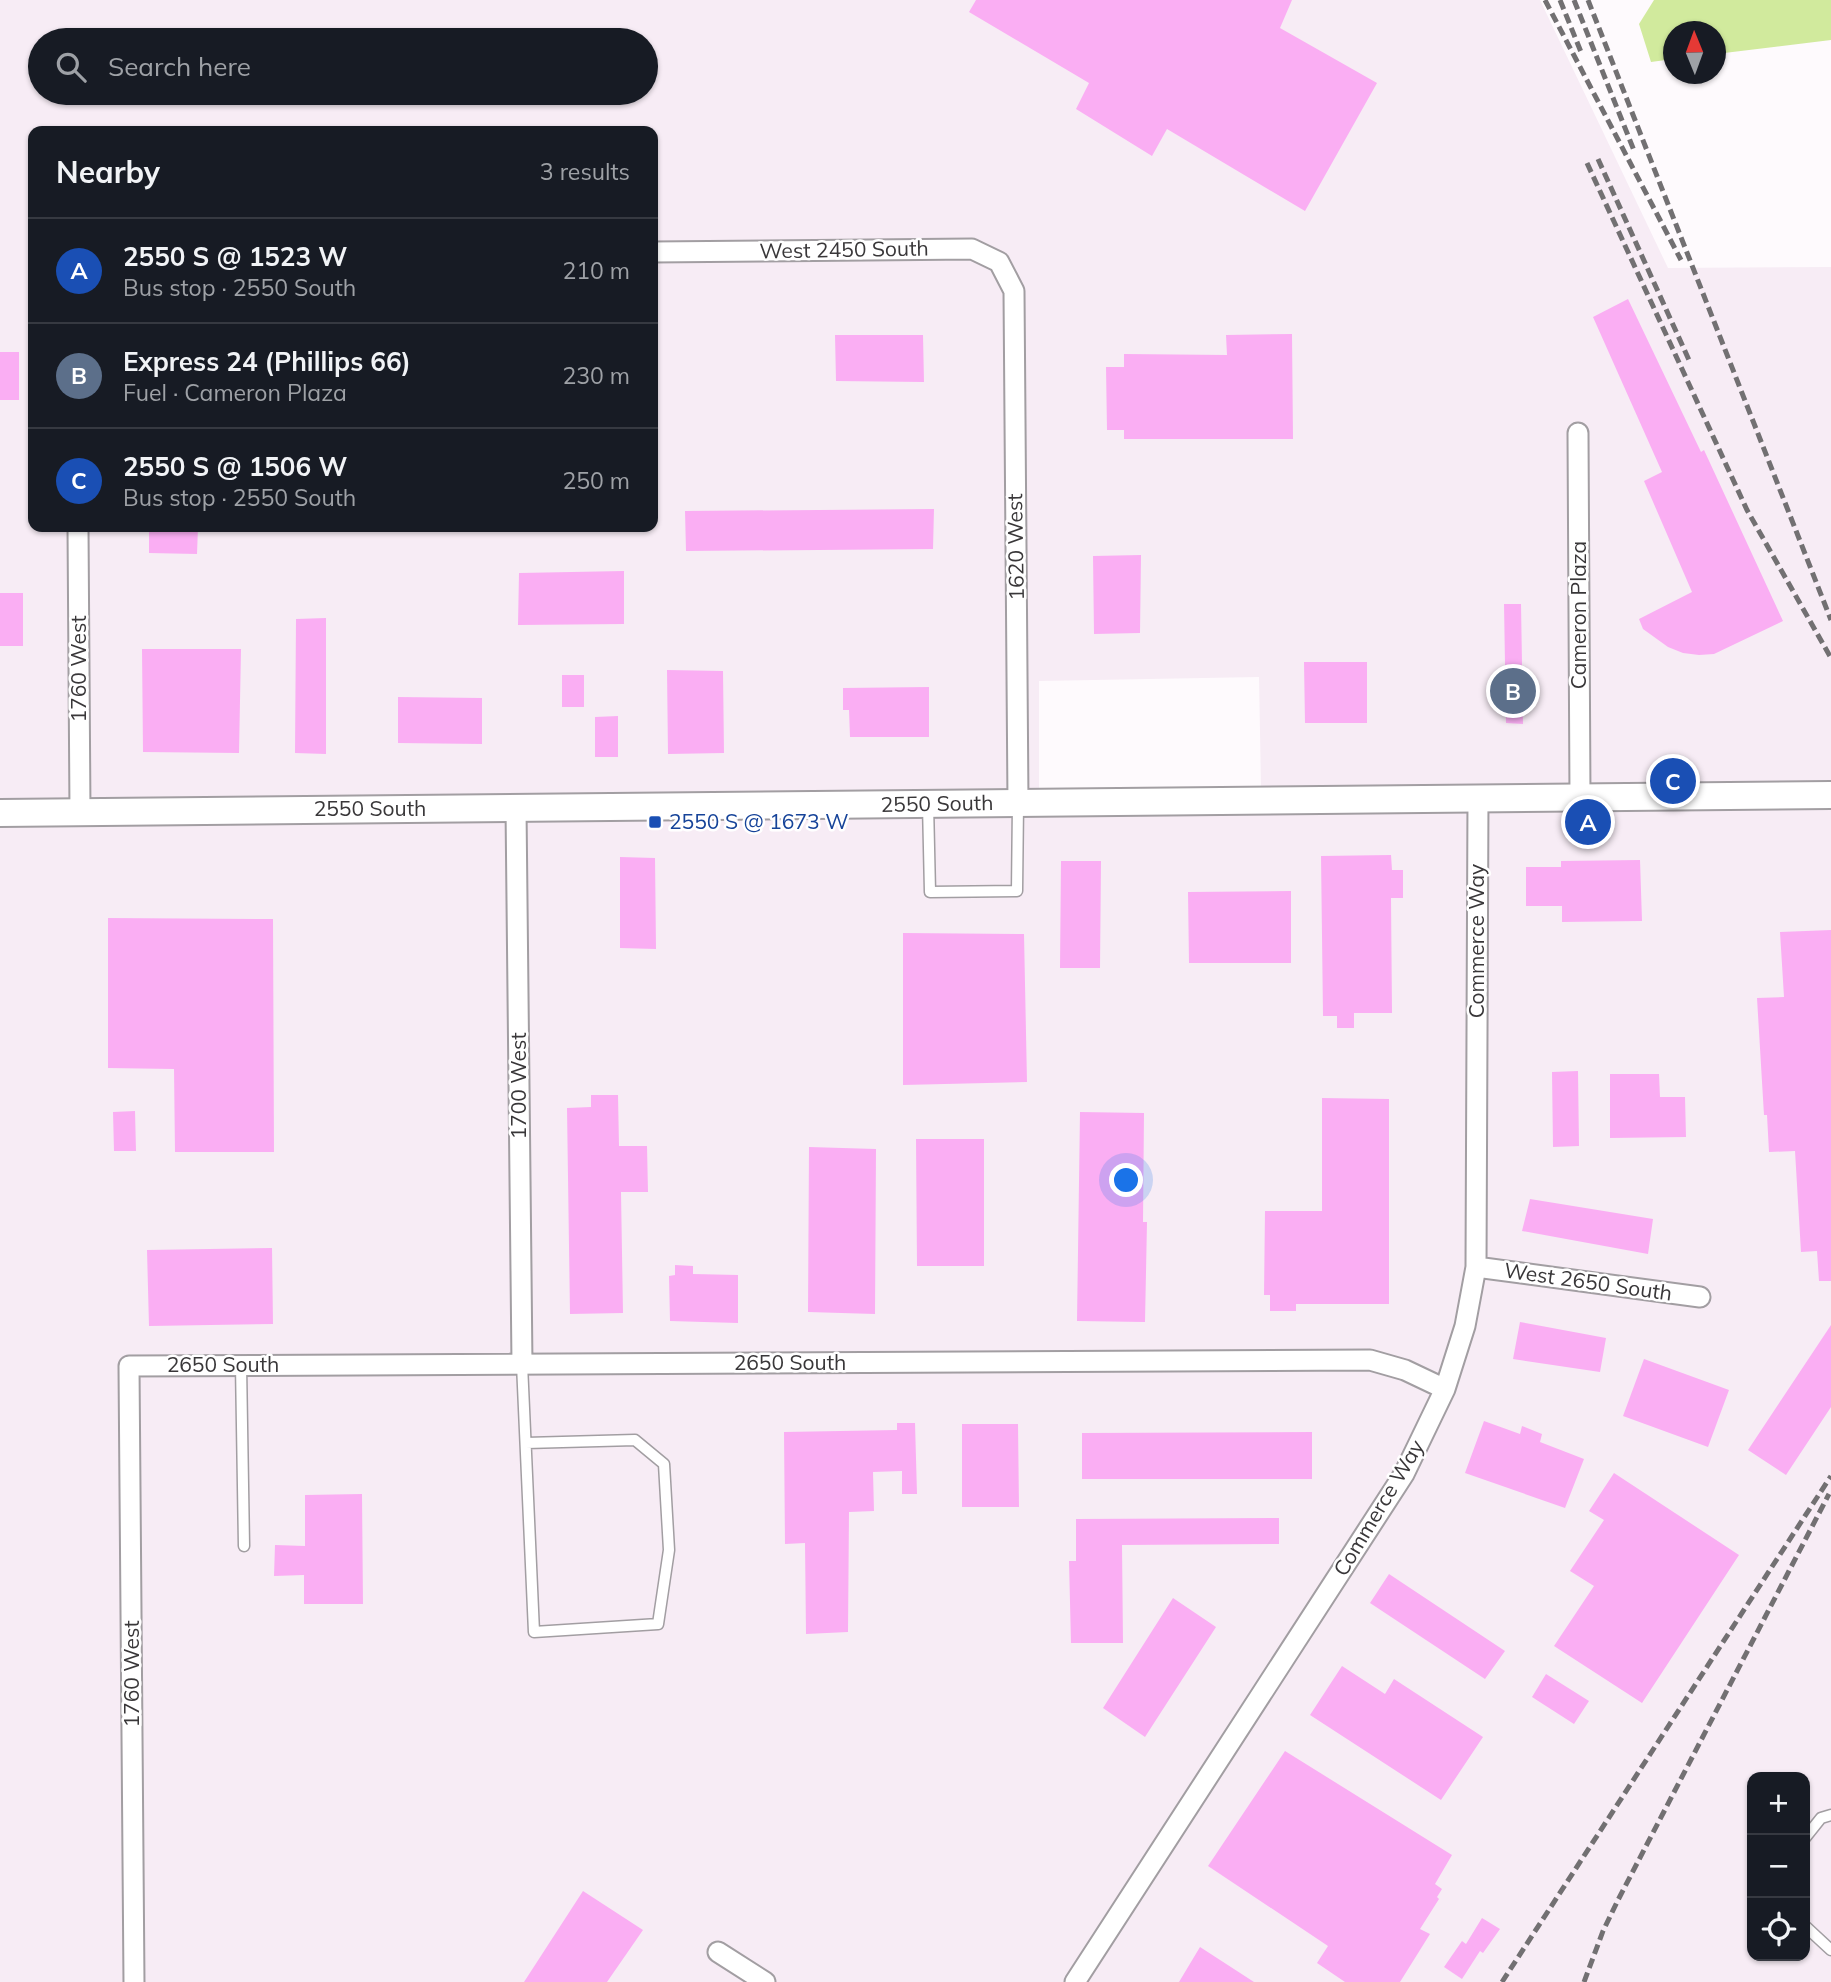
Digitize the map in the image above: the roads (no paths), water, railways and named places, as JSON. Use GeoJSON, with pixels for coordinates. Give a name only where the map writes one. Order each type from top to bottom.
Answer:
{"type":"FeatureCollection","features":[{"type":"Feature","properties":{"kind":"main road","name":"2550 South"},"geometry":{"type":"LineString","coordinates":[[0,813],[1831,795]]}},
{"type":"Feature","properties":{"kind":"street","name":"West 2450 South"},"geometry":{"type":"LineString","coordinates":[[658,252],[972,249],[999,262],[1014,291]]}},
{"type":"Feature","properties":{"kind":"street","name":"1620 West"},"geometry":{"type":"LineString","coordinates":[[1014,291],[1018,803]]}},
{"type":"Feature","properties":{"kind":"street","name":"Cameron Plaza"},"geometry":{"type":"LineString","coordinates":[[1578,433],[1580,797]]}},
{"type":"Feature","properties":{"kind":"street","name":"1760 West"},"geometry":{"type":"LineString","coordinates":[[78,532],[80,812]]}},
{"type":"Feature","properties":{"kind":"street","name":"Commerce Way"},"geometry":{"type":"LineString","coordinates":[[1075,1982],[1404,1474],[1445,1389],[1465,1326],[1476,1267],[1478,798]]}},
{"type":"Feature","properties":{"kind":"street","name":"1700 West"},"geometry":{"type":"LineString","coordinates":[[516,808],[522,1364]]}},
{"type":"Feature","properties":{"kind":"street","name":"West 2650 South"},"geometry":{"type":"LineString","coordinates":[[1476,1267],[1700,1297]]}},
{"type":"Feature","properties":{"kind":"street","name":"2650 South"},"geometry":{"type":"LineString","coordinates":[[129,1366],[1370,1360],[1405,1370],[1445,1389]]}},
{"type":"Feature","properties":{"kind":"street","name":"1760 West"},"geometry":{"type":"LineString","coordinates":[[129,1366],[134,1982]]}},
{"type":"Feature","properties":{"kind":"street"},"geometry":{"type":"LineString","coordinates":[[718,1952],[765,1982]]}},
{"type":"Feature","properties":{"kind":"lane"},"geometry":{"type":"LineString","coordinates":[[928,804],[930,892],[1017,891],[1018,803]]}},
{"type":"Feature","properties":{"kind":"lane"},"geometry":{"type":"LineString","coordinates":[[522,1364],[534,1632],[658,1624],[669,1550],[664,1464],[635,1440],[526,1443]]}},
{"type":"Feature","properties":{"kind":"lane"},"geometry":{"type":"LineString","coordinates":[[241,1365],[244,1546]]}},
{"type":"Feature","properties":{"kind":"lane"},"geometry":{"type":"LineString","coordinates":[[1807,1835],[1821,1818],[1831,1815]]}},
{"type":"Feature","properties":{"kind":"lane"},"geometry":{"type":"LineString","coordinates":[[1810,1931],[1831,1950]]}},
{"type":"Feature","properties":{"kind":"railway"},"geometry":{"type":"LineString","coordinates":[[1545,0],[1681,260]]}},
{"type":"Feature","properties":{"kind":"railway"},"geometry":{"type":"LineString","coordinates":[[1560,0],[1581,52]]}},
{"type":"Feature","properties":{"kind":"railway"},"geometry":{"type":"LineString","coordinates":[[1574,0],[1635,153]]}},
{"type":"Feature","properties":{"kind":"railway"},"geometry":{"type":"LineString","coordinates":[[1588,0],[1831,620]]}},
{"type":"Feature","properties":{"kind":"railway"},"geometry":{"type":"LineString","coordinates":[[1598,159],[1689,360]]}},
{"type":"Feature","properties":{"kind":"railway"},"geometry":{"type":"LineString","coordinates":[[1587,163],[1747,510],[1831,658]]}},
{"type":"Feature","properties":{"kind":"railway"},"geometry":{"type":"LineString","coordinates":[[1502,1982],[1831,1476]]}},
{"type":"Feature","properties":{"kind":"railway"},"geometry":{"type":"LineString","coordinates":[[1584,1982],[1618,1900],[1829,1494]]}},
{"type":"Feature","properties":{"kind":"place","name":"Express 24 (Phillips 66)"},"geometry":{"type":"Point","coordinates":[1513,691]}},
{"type":"Feature","properties":{"kind":"place","name":"2550 S @ 1506 W"},"geometry":{"type":"Point","coordinates":[1673,781]}},
{"type":"Feature","properties":{"kind":"place","name":"2550 S @ 1673 W"},"geometry":{"type":"Point","coordinates":[655,822]}},
{"type":"Feature","properties":{"kind":"place","name":"2550 S @ 1523 W"},"geometry":{"type":"Point","coordinates":[1588,822]}}]}
